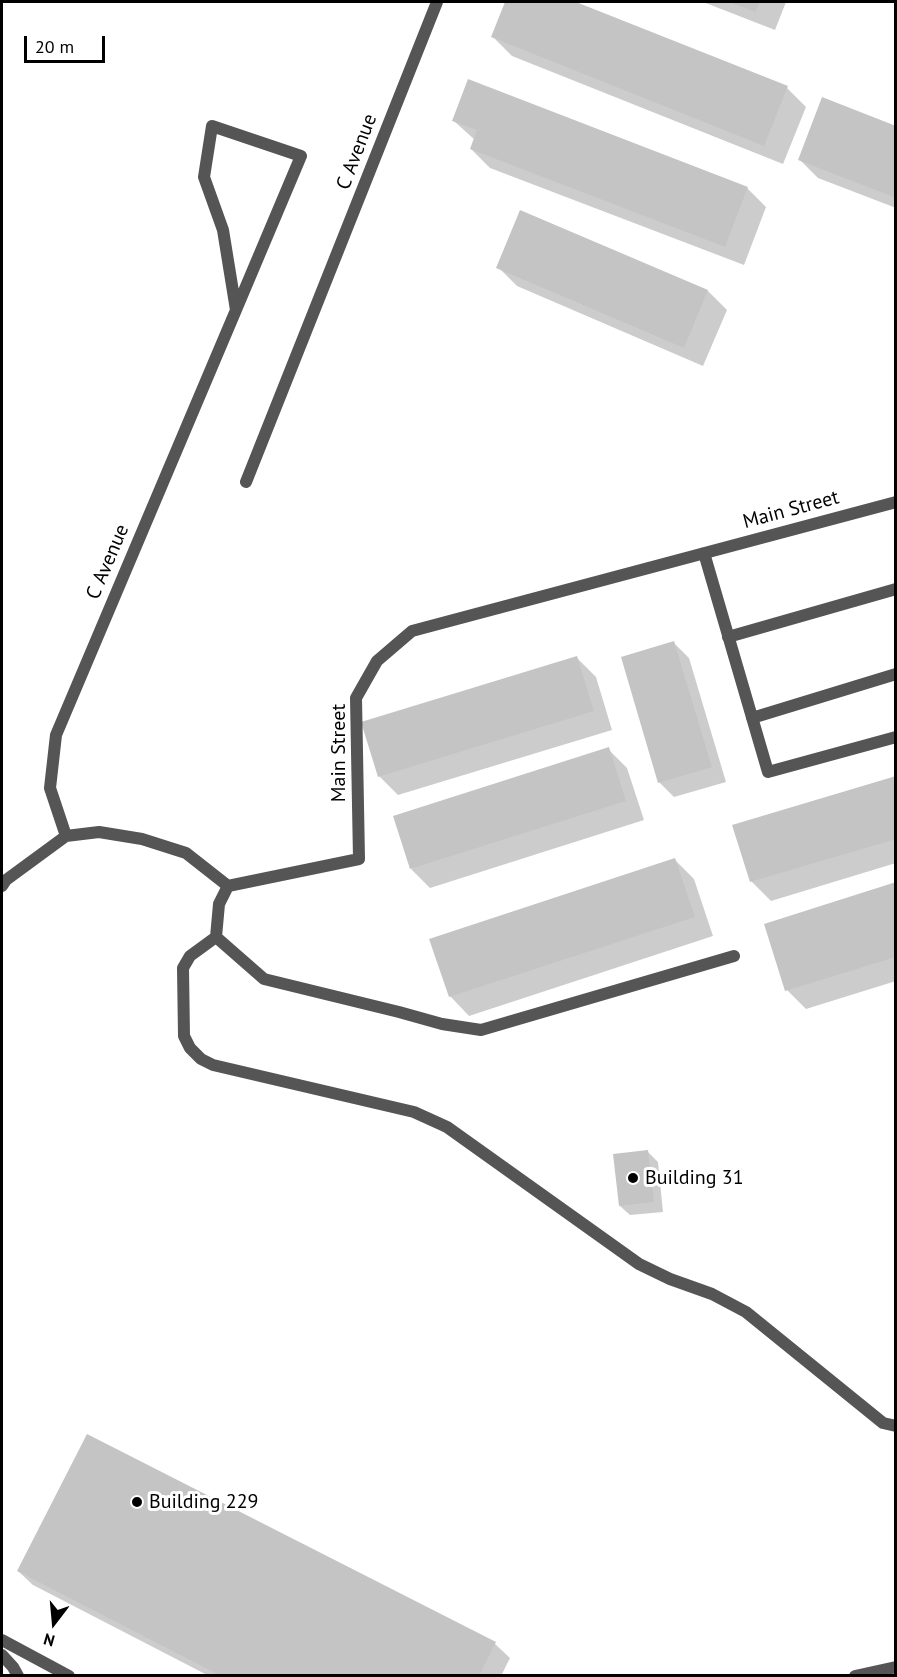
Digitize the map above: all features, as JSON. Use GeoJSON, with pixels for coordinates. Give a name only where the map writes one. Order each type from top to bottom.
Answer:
{"type":"FeatureCollection","features":[{"type":"Feature","properties":{"kind":"street","name":"C Avenue"},"geometry":{"type":"LineString","coordinates":[[246,482],[437,2]]}},
{"type":"Feature","properties":{"kind":"street","name":"C Avenue"},"geometry":{"type":"LineString","coordinates":[[66,836],[50,788],[56,735],[236,310],[301,156],[212,126],[204,177],[223,230],[236,310]]}},
{"type":"Feature","properties":{"kind":"street","name":"Main Street"},"geometry":{"type":"LineString","coordinates":[[228,886],[359,859],[356,698],[377,661],[412,631],[896,502]]}},
{"type":"Feature","properties":{"kind":"street"},"geometry":{"type":"LineString","coordinates":[[704,553],[768,772],[896,737]]}},
{"type":"Feature","properties":{"kind":"street"},"geometry":{"type":"LineString","coordinates":[[728,637],[896,590]]}},
{"type":"Feature","properties":{"kind":"street"},"geometry":{"type":"LineString","coordinates":[[752,718],[896,674]]}},
{"type":"Feature","properties":{"kind":"street"},"geometry":{"type":"LineString","coordinates":[[2,886],[6,880],[66,836],[99,832],[142,839],[186,853],[228,886],[219,904],[216,937],[190,956],[183,968],[184,1036],[190,1048],[201,1059],[213,1065],[414,1112],[447,1127],[639,1264],[720,1298],[746,1312],[883,1423],[896,1426]]}},
{"type":"Feature","properties":{"kind":"street"},"geometry":{"type":"LineString","coordinates":[[216,937],[264,979],[442,1024],[481,1030],[734,956]]}},
{"type":"Feature","properties":{"kind":"street"},"geometry":{"type":"LineString","coordinates":[[2,1640],[69,1676]]}},
{"type":"Feature","properties":{"kind":"street"},"geometry":{"type":"LineString","coordinates":[[2,1655],[14,1667],[18,1676]]}},
{"type":"Feature","properties":{"kind":"street"},"geometry":{"type":"LineString","coordinates":[[855,1676],[896,1667]]}},
{"type":"Feature","properties":{"kind":"building"},"geometry":{"type":"Polygon","coordinates":[[[505,2],[576,2],[788,86],[764,146],[491,37],[505,2]]]}},
{"type":"Feature","properties":{"kind":"building"},"geometry":{"type":"Polygon","coordinates":[[[729,2],[760,2],[755,12],[729,2]]]}},
{"type":"Feature","properties":{"kind":"building"},"geometry":{"type":"Polygon","coordinates":[[[468,79],[748,187],[725,247],[470,149],[477,130],[452,121],[468,79]]]}},
{"type":"Feature","properties":{"kind":"building"},"geometry":{"type":"Polygon","coordinates":[[[822,97],[896,126],[896,198],[798,160],[822,97]]]}},
{"type":"Feature","properties":{"kind":"building"},"geometry":{"type":"Polygon","coordinates":[[[520,210],[708,290],[684,348],[496,268],[520,210]]]}},
{"type":"Feature","properties":{"kind":"building"},"geometry":{"type":"Polygon","coordinates":[[[674,641],[712,767],[658,783],[621,657],[674,641]]]}},
{"type":"Feature","properties":{"kind":"building"},"geometry":{"type":"Polygon","coordinates":[[[577,656],[594,711],[378,777],[361,722],[577,656]]]}},
{"type":"Feature","properties":{"kind":"building"},"geometry":{"type":"Polygon","coordinates":[[[609,747],[626,801],[410,869],[393,816],[609,747]]]}},
{"type":"Feature","properties":{"kind":"building"},"geometry":{"type":"Polygon","coordinates":[[[896,776],[896,839],[750,882],[732,825],[896,776]]]}},
{"type":"Feature","properties":{"kind":"building"},"geometry":{"type":"Polygon","coordinates":[[[675,858],[695,917],[449,997],[429,939],[675,858]]]}},
{"type":"Feature","properties":{"kind":"building"},"geometry":{"type":"Polygon","coordinates":[[[896,882],[896,957],[785,991],[764,924],[896,882]]]}},
{"type":"Feature","properties":{"kind":"building","name":"Building 31"},"geometry":{"type":"Polygon","coordinates":[[[648,1150],[654,1202],[619,1206],[613,1154],[648,1150]]]}},
{"type":"Feature","properties":{"kind":"building","name":"Building 229"},"geometry":{"type":"Polygon","coordinates":[[[87,1434],[496,1642],[479,1676],[221,1676],[17,1571],[87,1434]]]}},
{"type":"Feature","properties":{"kind":"place","name":"Building 31"},"geometry":{"type":"Point","coordinates":[633,1178]}},
{"type":"Feature","properties":{"kind":"place","name":"Building 229"},"geometry":{"type":"Point","coordinates":[137,1502]}}]}
